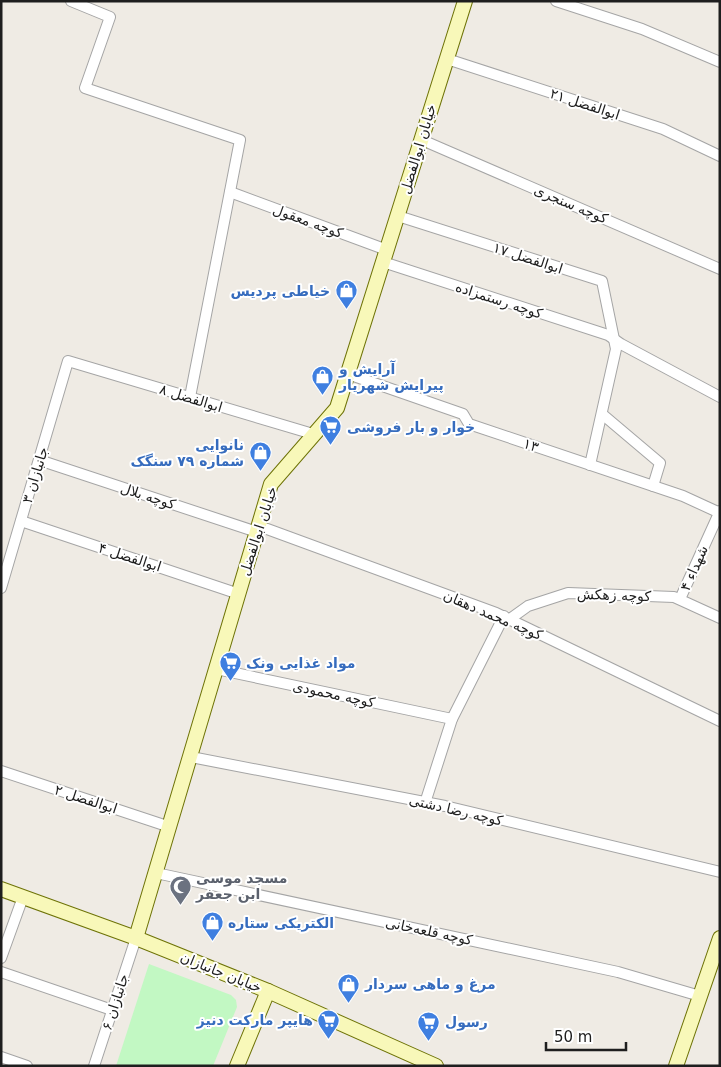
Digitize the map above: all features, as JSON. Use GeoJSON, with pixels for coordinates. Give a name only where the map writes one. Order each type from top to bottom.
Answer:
{"type":"FeatureCollection","features":[{"type":"Feature","properties":{"kind":"street"},"geometry":{"type":"LineString","coordinates":[[71,1],[110,17],[86,88],[240,140],[190,398]]}},
{"type":"Feature","properties":{"kind":"street","name":"خیابان ابوالفضل"},"geometry":{"type":"LineString","coordinates":[[136,938],[271,484],[337,408],[465,1]]}},
{"type":"Feature","properties":{"kind":"street"},"geometry":{"type":"LineString","coordinates":[[556,1],[642,29],[720,62]]}},
{"type":"Feature","properties":{"kind":"street","name":"ابوالفضل ۲۱"},"geometry":{"type":"LineString","coordinates":[[447,59],[664,129],[720,156]]}},
{"type":"Feature","properties":{"kind":"street","name":"کوچه سنجری"},"geometry":{"type":"LineString","coordinates":[[422,140],[720,269]]}},
{"type":"Feature","properties":{"kind":"street","name":"کوچه معقول"},"geometry":{"type":"LineString","coordinates":[[230,192],[385,256]]}},
{"type":"Feature","properties":{"kind":"street","name":"ابوالفضل ۱۷"},"geometry":{"type":"LineString","coordinates":[[398,216],[602,282],[614,339]]}},
{"type":"Feature","properties":{"kind":"street","name":"کوچه رستمزاده"},"geometry":{"type":"LineString","coordinates":[[385,256],[608,335],[720,397]]}},
{"type":"Feature","properties":{"kind":"street"},"geometry":{"type":"LineString","coordinates":[[590,465],[616,349],[614,339]]}},
{"type":"Feature","properties":{"kind":"street","name":"ابوالفضل ۸"},"geometry":{"type":"LineString","coordinates":[[68,361],[313,434]]}},
{"type":"Feature","properties":{"kind":"street","name":"جانبازان ۳"},"geometry":{"type":"LineString","coordinates":[[1,588],[68,361]]}},
{"type":"Feature","properties":{"kind":"street","name":"۱۳"},"geometry":{"type":"LineString","coordinates":[[348,374],[462,414],[469,424],[683,496],[719,512]]}},
{"type":"Feature","properties":{"kind":"street"},"geometry":{"type":"LineString","coordinates":[[602,414],[660,463],[653,486]]}},
{"type":"Feature","properties":{"kind":"street","name":"کوچه بلال"},"geometry":{"type":"LineString","coordinates":[[39,460],[258,529]]}},
{"type":"Feature","properties":{"kind":"street","name":"شهداء ۴"},"geometry":{"type":"LineString","coordinates":[[680,598],[719,512]]}},
{"type":"Feature","properties":{"kind":"street","name":"ابوالفضل ۴"},"geometry":{"type":"LineString","coordinates":[[21,521],[239,594]]}},
{"type":"Feature","properties":{"kind":"street","name":"کوچه محمد دهقان"},"geometry":{"type":"LineString","coordinates":[[258,529],[507,618],[720,721]]}},
{"type":"Feature","properties":{"kind":"street","name":"کوچه زهکش"},"geometry":{"type":"LineString","coordinates":[[507,618],[528,606],[568,594],[674,597],[680,598],[720,618]]}},
{"type":"Feature","properties":{"kind":"street"},"geometry":{"type":"LineString","coordinates":[[425,802],[452,719],[507,618]]}},
{"type":"Feature","properties":{"kind":"street","name":"کوچه محمودی"},"geometry":{"type":"LineString","coordinates":[[216,669],[452,719]]}},
{"type":"Feature","properties":{"kind":"street","name":"کوچه رضا دشتی"},"geometry":{"type":"LineString","coordinates":[[190,756],[425,802],[720,872]]}},
{"type":"Feature","properties":{"kind":"street","name":"ابوالفضل ۲"},"geometry":{"type":"LineString","coordinates":[[1,772],[170,827]]}},
{"type":"Feature","properties":{"kind":"street","name":"کوچه قلعه‌خانی"},"geometry":{"type":"LineString","coordinates":[[156,873],[618,972],[700,996]]}},
{"type":"Feature","properties":{"kind":"street","name":"خیابان جانبازان"},"geometry":{"type":"LineString","coordinates":[[1,889],[136,938],[268,991],[436,1066]]}},
{"type":"Feature","properties":{"kind":"street"},"geometry":{"type":"LineString","coordinates":[[1,958],[23,897]]}},
{"type":"Feature","properties":{"kind":"street","name":"جانبازان ۶"},"geometry":{"type":"LineString","coordinates":[[94,1066],[136,938]]}},
{"type":"Feature","properties":{"kind":"street"},"geometry":{"type":"LineString","coordinates":[[676,1066],[700,996],[715,967],[720,938]]}},
{"type":"Feature","properties":{"kind":"street"},"geometry":{"type":"LineString","coordinates":[[1,972],[112,1010]]}},
{"type":"Feature","properties":{"kind":"street"},"geometry":{"type":"LineString","coordinates":[[237,1066],[268,991]]}},
{"type":"Feature","properties":{"kind":"street"},"geometry":{"type":"LineString","coordinates":[[1,1057],[27,1066]]}},
{"type":"Feature","properties":{"kind":"green space"},"geometry":{"type":"Polygon","coordinates":[[[149,964],[231,995],[236,1000],[237,1007],[213,1066],[116,1066],[149,964]]]}},
{"type":"Feature","properties":{"kind":"place","name":"خیاطی پردیس"},"geometry":{"type":"Point","coordinates":[346,310]}},
{"type":"Feature","properties":{"kind":"place","name":"آرایش و پیرایش شهریار"},"geometry":{"type":"Point","coordinates":[323,396]}},
{"type":"Feature","properties":{"kind":"place","name":"خوار و بار فروشی"},"geometry":{"type":"Point","coordinates":[331,446]}},
{"type":"Feature","properties":{"kind":"place","name":"نانوایی شماره ۷۹ سنگک"},"geometry":{"type":"Point","coordinates":[260,472]}},
{"type":"Feature","properties":{"kind":"place","name":"مواد غذایی ونک"},"geometry":{"type":"Point","coordinates":[230,682]}},
{"type":"Feature","properties":{"kind":"place","name":"مسجد موسی ابن جعفر"},"geometry":{"type":"Point","coordinates":[180,905]}},
{"type":"Feature","properties":{"kind":"place","name":"الکتریکی ستاره"},"geometry":{"type":"Point","coordinates":[212,942]}},
{"type":"Feature","properties":{"kind":"place","name":"مرغ و ماهی سردار"},"geometry":{"type":"Point","coordinates":[349,1003]}},
{"type":"Feature","properties":{"kind":"place","name":"هایپر مارکت دنیز"},"geometry":{"type":"Point","coordinates":[329,1039]}},
{"type":"Feature","properties":{"kind":"place","name":"رسول"},"geometry":{"type":"Point","coordinates":[429,1041]}}]}
